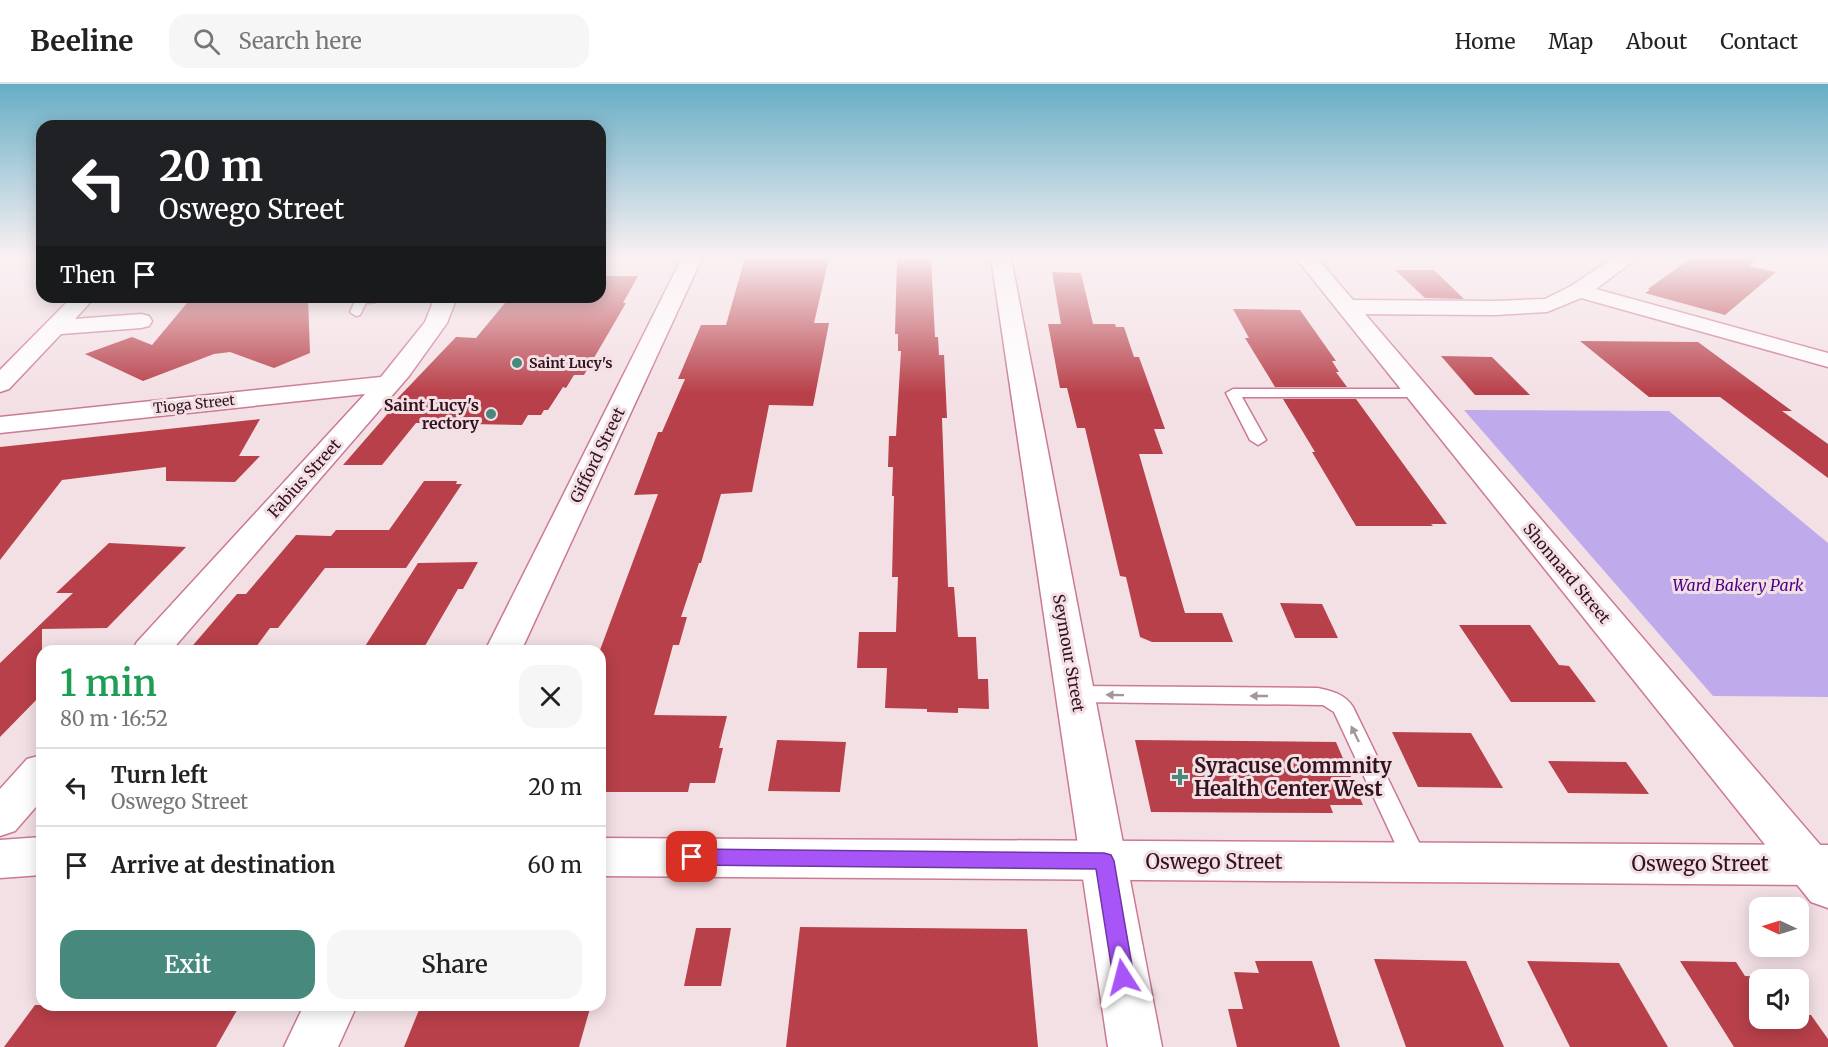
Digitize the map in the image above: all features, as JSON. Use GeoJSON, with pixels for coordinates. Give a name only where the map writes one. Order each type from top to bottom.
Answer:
{"type":"FeatureCollection","features":[{"type":"Feature","properties":{"kind":"street"},"geometry":{"type":"LineString","coordinates":[[0,384],[78,303]]}},
{"type":"Feature","properties":{"kind":"street","name":"Fabius Street"},"geometry":{"type":"LineString","coordinates":[[155,645],[389,384],[436,323],[444,303]]}},
{"type":"Feature","properties":{"kind":"street","name":"Gifford Street"},"geometry":{"type":"LineString","coordinates":[[506,645],[670,303]]}},
{"type":"Feature","properties":{"kind":"street","name":"Seymour Street"},"geometry":{"type":"LineString","coordinates":[[1009,303],[1135,1047]]}},
{"type":"Feature","properties":{"kind":"street","name":"Shonnard Street"},"geometry":{"type":"LineString","coordinates":[[1344,303],[1822,873]]}},
{"type":"Feature","properties":{"kind":"street"},"geometry":{"type":"LineString","coordinates":[[1347,307],[1529,307],[1548,303]]}},
{"type":"Feature","properties":{"kind":"street"},"geometry":{"type":"LineString","coordinates":[[1623,303],[1780,346],[1799,365],[1826,371]]}},
{"type":"Feature","properties":{"kind":"street"},"geometry":{"type":"LineString","coordinates":[[53,328],[141,321]]}},
{"type":"Feature","properties":{"kind":"street","name":"Tioga Street"},"geometry":{"type":"LineString","coordinates":[[0,425],[389,384]]}},
{"type":"Feature","properties":{"kind":"street"},"geometry":{"type":"LineString","coordinates":[[0,818],[36,778]]}},
{"type":"Feature","properties":{"kind":"street"},"geometry":{"type":"LineString","coordinates":[[0,860],[36,857]]}},
{"type":"Feature","properties":{"kind":"street","name":"Oswego Street"},"geometry":{"type":"LineString","coordinates":[[606,857],[1417,863],[1822,873]]}},
{"type":"Feature","properties":{"kind":"street"},"geometry":{"type":"LineString","coordinates":[[311,1047],[329,1011]]}},
{"type":"Feature","properties":{"kind":"lane"},"geometry":{"type":"LineString","coordinates":[[1258,440],[1233,393],[1418,393]]}},
{"type":"Feature","properties":{"kind":"lane"},"geometry":{"type":"LineString","coordinates":[[1076,694],[1318,696],[1336,702],[1342,707],[1417,863]]}},
{"type":"Feature","properties":{"kind":"green space","name":"Ward Bakery Park"},"geometry":{"type":"Polygon","coordinates":[[[1464,410],[1669,411],[1828,543],[1828,697],[1713,696],[1464,410]]]}},
{"type":"Feature","properties":{"kind":"building"},"geometry":{"type":"Polygon","coordinates":[[[187,303],[308,303],[310,353],[274,368],[230,352],[214,354],[143,381],[85,354],[132,337],[152,345],[187,303]]]}},
{"type":"Feature","properties":{"kind":"building"},"geometry":{"type":"Polygon","coordinates":[[[505,303],[626,303],[584,375],[574,375],[548,410],[544,410],[541,415],[528,415],[522,425],[416,423],[382,465],[343,465],[397,403],[393,403],[456,337],[476,338],[505,303]]]}},
{"type":"Feature","properties":{"kind":"building"},"geometry":{"type":"Polygon","coordinates":[[[732,303],[819,303],[814,323],[829,323],[813,406],[769,405],[752,492],[721,494],[701,563],[699,563],[681,617],[687,617],[679,645],[673,645],[654,715],[727,716],[719,748],[723,748],[715,783],[690,783],[688,792],[606,792],[606,645],[602,645],[658,494],[634,495],[658,432],[662,432],[685,379],[678,379],[701,325],[726,325],[732,303]]]}},
{"type":"Feature","properties":{"kind":"building"},"geometry":{"type":"Polygon","coordinates":[[[896,303],[933,303],[935,337],[938,337],[939,355],[944,355],[947,418],[942,418],[948,587],[954,587],[958,637],[976,637],[978,679],[988,679],[989,709],[958,708],[958,713],[927,712],[927,709],[885,708],[887,668],[857,668],[859,632],[896,632],[898,577],[892,577],[893,467],[888,467],[889,436],[896,436],[901,351],[898,351],[898,334],[895,334],[896,303]]]}},
{"type":"Feature","properties":{"kind":"building"},"geometry":{"type":"Polygon","coordinates":[[[1057,303],[1088,303],[1093,324],[1115,324],[1116,327],[1124,327],[1134,357],[1139,357],[1165,429],[1154,429],[1163,454],[1139,454],[1185,613],[1222,613],[1233,642],[1152,642],[1140,637],[1126,577],[1120,576],[1085,428],[1077,428],[1067,388],[1060,388],[1048,324],[1061,324],[1057,303]]]}},
{"type":"Feature","properties":{"kind":"building"},"geometry":{"type":"Polygon","coordinates":[[[1681,303],[1739,303],[1725,315],[1681,303]]]}},
{"type":"Feature","properties":{"kind":"building"},"geometry":{"type":"Polygon","coordinates":[[[1233,309],[1300,310],[1336,361],[1332,361],[1339,372],[1336,372],[1347,387],[1275,387],[1245,338],[1249,338],[1233,309]]]}},
{"type":"Feature","properties":{"kind":"building"},"geometry":{"type":"Polygon","coordinates":[[[1580,341],[1698,342],[1792,411],[1782,411],[1828,444],[1828,478],[1720,397],[1649,397],[1580,341]]]}},
{"type":"Feature","properties":{"kind":"building"},"geometry":{"type":"Polygon","coordinates":[[[1441,356],[1492,357],[1530,395],[1475,395],[1441,356]]]}},
{"type":"Feature","properties":{"kind":"building"},"geometry":{"type":"Polygon","coordinates":[[[1283,399],[1356,399],[1447,524],[1356,526],[1283,399]]]}},
{"type":"Feature","properties":{"kind":"building"},"geometry":{"type":"Polygon","coordinates":[[[260,419],[239,456],[260,456],[235,482],[166,481],[166,467],[62,480],[0,560],[0,447],[260,419]]]}},
{"type":"Feature","properties":{"kind":"building"},"geometry":{"type":"Polygon","coordinates":[[[424,481],[457,481],[456,484],[462,484],[406,568],[325,568],[278,628],[270,628],[257,645],[193,645],[237,594],[246,594],[296,535],[331,536],[336,530],[389,530],[424,481]]]}},
{"type":"Feature","properties":{"kind":"building"},"geometry":{"type":"Polygon","coordinates":[[[109,543],[186,547],[107,628],[42,629],[42,645],[36,645],[36,700],[0,737],[0,663],[73,593],[56,593],[109,543]]]}},
{"type":"Feature","properties":{"kind":"building"},"geometry":{"type":"Polygon","coordinates":[[[478,562],[463,589],[458,589],[425,645],[366,645],[418,563],[478,562]]]}},
{"type":"Feature","properties":{"kind":"building"},"geometry":{"type":"Polygon","coordinates":[[[1280,603],[1322,604],[1338,638],[1295,638],[1280,603]]]}},
{"type":"Feature","properties":{"kind":"building"},"geometry":{"type":"Polygon","coordinates":[[[1459,625],[1530,625],[1559,665],[1569,666],[1596,702],[1511,702],[1459,625]]]}},
{"type":"Feature","properties":{"kind":"building"},"geometry":{"type":"Polygon","coordinates":[[[1392,732],[1471,733],[1503,788],[1418,787],[1392,732]]]}},
{"type":"Feature","properties":{"kind":"building"},"geometry":{"type":"Polygon","coordinates":[[[777,740],[846,742],[840,792],[768,791],[777,740]]]}},
{"type":"Feature","properties":{"kind":"building"},"geometry":{"type":"Polygon","coordinates":[[[1135,740],[1336,742],[1363,805],[1330,805],[1333,813],[1151,812],[1135,740]]]}},
{"type":"Feature","properties":{"kind":"building"},"geometry":{"type":"Polygon","coordinates":[[[1548,761],[1626,762],[1649,794],[1568,793],[1548,761]]]}},
{"type":"Feature","properties":{"kind":"building"},"geometry":{"type":"Polygon","coordinates":[[[800,927],[1027,929],[1038,1047],[786,1047],[800,927]]]}},
{"type":"Feature","properties":{"kind":"building"},"geometry":{"type":"Polygon","coordinates":[[[696,928],[731,928],[721,986],[684,986],[696,928]]]}},
{"type":"Feature","properties":{"kind":"building"},"geometry":{"type":"Polygon","coordinates":[[[1374,959],[1466,961],[1504,1047],[1406,1047],[1374,959]]]}},
{"type":"Feature","properties":{"kind":"building"},"geometry":{"type":"Polygon","coordinates":[[[1255,961],[1312,961],[1340,1047],[1237,1047],[1228,1009],[1243,1009],[1234,972],[1259,973],[1255,961]]]}},
{"type":"Feature","properties":{"kind":"building"},"geometry":{"type":"Polygon","coordinates":[[[1527,961],[1619,963],[1668,1047],[1570,1047],[1527,961]]]}},
{"type":"Feature","properties":{"kind":"building"},"geometry":{"type":"Polygon","coordinates":[[[1680,961],[1736,962],[1745,976],[1749,976],[1749,1029],[1809,1029],[1809,1015],[1811,1015],[1828,1039],[1828,1047],[1734,1047],[1680,961]]]}},
{"type":"Feature","properties":{"kind":"building"},"geometry":{"type":"Polygon","coordinates":[[[35,1005],[36,1011],[237,1011],[216,1047],[4,1047],[35,1005]]]}},
{"type":"Feature","properties":{"kind":"building"},"geometry":{"type":"Polygon","coordinates":[[[419,1011],[589,1011],[579,1047],[404,1047],[419,1011]]]}},
{"type":"Feature","properties":{"kind":"place","name":"Saint Lucy's"},"geometry":{"type":"Point","coordinates":[517,363]}},
{"type":"Feature","properties":{"kind":"place","name":"Saint Lucy's rectory"},"geometry":{"type":"Point","coordinates":[491,414]}},
{"type":"Feature","properties":{"kind":"place","name":"Syracuse Commnity Health Center West"},"geometry":{"type":"Point","coordinates":[1180,777]}},
{"type":"Feature","properties":{"kind":"route"},"geometry":{"type":"LineString","coordinates":[[692,857],[1104,861],[1123,977]]}}]}
